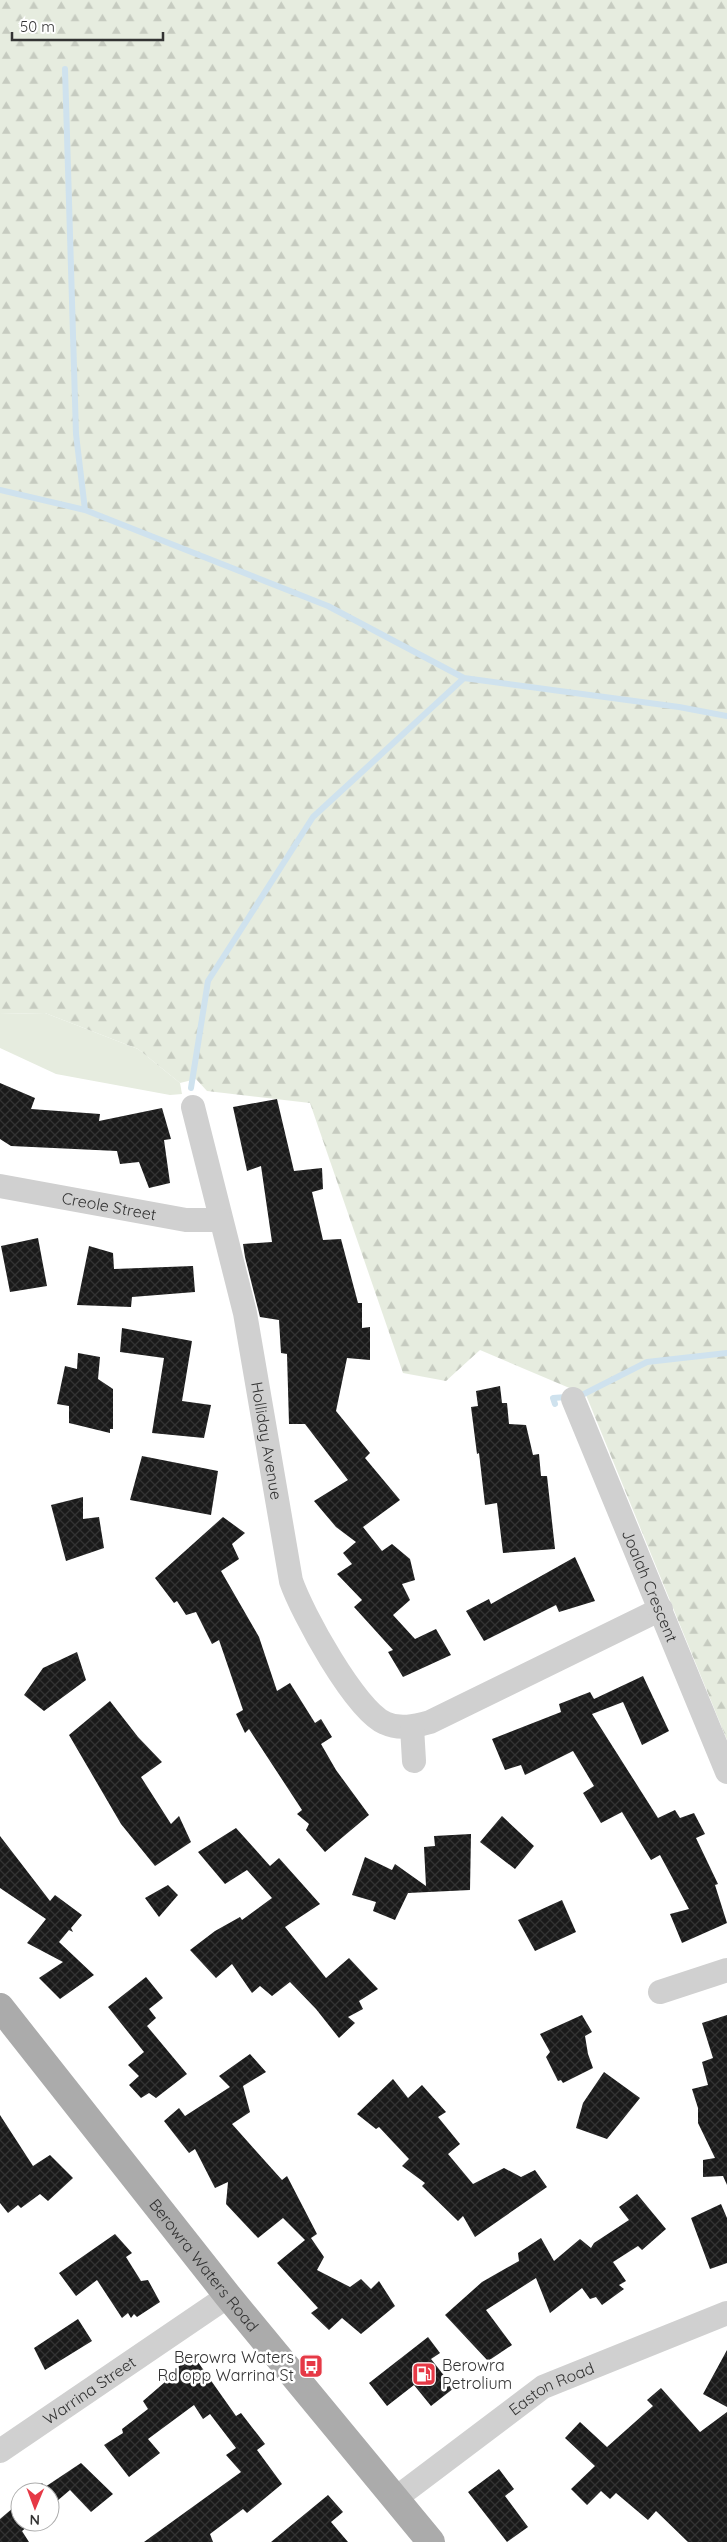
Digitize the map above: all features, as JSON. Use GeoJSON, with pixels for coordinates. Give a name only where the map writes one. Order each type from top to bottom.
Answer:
{"type":"FeatureCollection","features":[{"type":"Feature","properties":{"kind":"main road","name":"Berowra Waters Road"},"geometry":{"type":"LineString","coordinates":[[0,2007],[228,2296],[431,2542]]}},
{"type":"Feature","properties":{"kind":"street","name":"Holliday Avenue"},"geometry":{"type":"LineString","coordinates":[[193,1107],[245,1313],[291,1581],[299,1605],[361,1704],[372,1716],[385,1724],[412,1727],[430,1722],[661,1610]]}},
{"type":"Feature","properties":{"kind":"street","name":"Creole Street"},"geometry":{"type":"LineString","coordinates":[[0,1186],[186,1220],[220,1220]]}},
{"type":"Feature","properties":{"kind":"street","name":"Joalah Crescent"},"geometry":{"type":"LineString","coordinates":[[573,1399],[727,1772]]}},
{"type":"Feature","properties":{"kind":"street"},"geometry":{"type":"LineString","coordinates":[[412,1727],[414,1761]]}},
{"type":"Feature","properties":{"kind":"street"},"geometry":{"type":"LineString","coordinates":[[660,1992],[727,1970]]}},
{"type":"Feature","properties":{"kind":"street","name":"Warrina Street"},"geometry":{"type":"LineString","coordinates":[[0,2450],[228,2296]]}},
{"type":"Feature","properties":{"kind":"street","name":"Easton Road"},"geometry":{"type":"LineString","coordinates":[[396,2498],[543,2387],[727,2313]]}},
{"type":"Feature","properties":{"kind":"green space"},"geometry":{"type":"Polygon","coordinates":[[[0,0],[727,0],[727,1740],[586,1395],[480,1350],[446,1381],[403,1373],[310,1103],[207,1091],[196,1079],[180,1083],[138,1049],[45,1013],[0,1014],[0,0]]]}},
{"type":"Feature","properties":{"kind":"green space"},"geometry":{"type":"Polygon","coordinates":[[[45,1013],[138,1049],[180,1083],[182,1094],[170,1095],[56,1074],[0,1048],[0,1014],[45,1013]]]}},
{"type":"Feature","properties":{"kind":"building"},"geometry":{"type":"Polygon","coordinates":[[[0,1083],[35,1098],[31,1109],[100,1114],[99,1121],[162,1108],[171,1139],[164,1140],[170,1183],[149,1188],[139,1162],[120,1164],[117,1151],[11,1146],[0,1139],[0,1083]]]}},
{"type":"Feature","properties":{"kind":"building"},"geometry":{"type":"Polygon","coordinates":[[[277,1099],[294,1171],[322,1168],[323,1189],[312,1192],[323,1240],[341,1239],[358,1303],[362,1303],[362,1328],[370,1327],[370,1360],[347,1358],[336,1411],[370,1453],[365,1458],[400,1500],[363,1527],[382,1551],[392,1544],[410,1559],[415,1580],[402,1584],[410,1600],[393,1615],[415,1639],[436,1629],[451,1655],[403,1677],[388,1652],[393,1650],[354,1607],[362,1600],[337,1574],[352,1564],[343,1553],[356,1542],[336,1527],[314,1501],[348,1480],[305,1424],[289,1424],[287,1354],[281,1353],[279,1320],[260,1317],[245,1257],[243,1244],[272,1242],[261,1166],[247,1171],[233,1107],[277,1099]]]}},
{"type":"Feature","properties":{"kind":"building"},"geometry":{"type":"Polygon","coordinates":[[[38,1238],[47,1286],[10,1292],[1,1246],[38,1238]]]}},
{"type":"Feature","properties":{"kind":"building"},"geometry":{"type":"Polygon","coordinates":[[[89,1246],[113,1253],[114,1269],[193,1266],[195,1292],[132,1297],[131,1307],[77,1305],[89,1246]]]}},
{"type":"Feature","properties":{"kind":"building"},"geometry":{"type":"Polygon","coordinates":[[[122,1328],[192,1341],[182,1401],[211,1405],[204,1438],[152,1433],[164,1358],[120,1352],[122,1328]]]}},
{"type":"Feature","properties":{"kind":"building"},"geometry":{"type":"Polygon","coordinates":[[[78,1353],[100,1357],[98,1379],[113,1389],[113,1429],[110,1429],[110,1433],[69,1423],[69,1406],[57,1404],[65,1366],[77,1369],[78,1353]]]}},
{"type":"Feature","properties":{"kind":"building"},"geometry":{"type":"Polygon","coordinates":[[[500,1386],[502,1403],[507,1403],[509,1424],[526,1425],[533,1455],[539,1454],[541,1476],[547,1476],[555,1549],[503,1553],[497,1503],[485,1505],[471,1407],[478,1406],[476,1391],[500,1386]]]}},
{"type":"Feature","properties":{"kind":"building"},"geometry":{"type":"Polygon","coordinates":[[[142,1456],[218,1471],[211,1515],[130,1500],[142,1456]]]}},
{"type":"Feature","properties":{"kind":"building"},"geometry":{"type":"Polygon","coordinates":[[[83,1497],[83,1519],[99,1517],[104,1548],[66,1561],[51,1505],[83,1497]]]}},
{"type":"Feature","properties":{"kind":"building"},"geometry":{"type":"Polygon","coordinates":[[[223,1517],[245,1533],[232,1544],[239,1559],[221,1571],[259,1637],[277,1691],[290,1683],[315,1723],[321,1719],[332,1737],[321,1744],[336,1770],[369,1815],[325,1852],[306,1830],[309,1824],[297,1814],[302,1810],[249,1729],[245,1733],[236,1714],[243,1710],[219,1640],[212,1644],[196,1612],[186,1615],[177,1601],[174,1603],[155,1578],[223,1517]]]}},
{"type":"Feature","properties":{"kind":"building"},"geometry":{"type":"Polygon","coordinates":[[[575,1557],[595,1601],[559,1612],[556,1605],[484,1641],[466,1611],[489,1599],[491,1604],[575,1557]]]}},
{"type":"Feature","properties":{"kind":"building"},"geometry":{"type":"Polygon","coordinates":[[[77,1652],[86,1680],[44,1711],[24,1695],[43,1668],[77,1652]]]}},
{"type":"Feature","properties":{"kind":"building"},"geometry":{"type":"Polygon","coordinates":[[[643,1676],[669,1731],[642,1745],[623,1702],[592,1714],[658,1818],[675,1810],[680,1818],[694,1813],[705,1834],[696,1838],[718,1884],[715,1885],[727,1923],[682,1943],[670,1914],[689,1909],[660,1855],[651,1860],[622,1812],[601,1823],[583,1793],[594,1786],[573,1751],[525,1775],[521,1765],[505,1770],[492,1739],[561,1712],[559,1704],[590,1692],[594,1699],[643,1676]]]}},
{"type":"Feature","properties":{"kind":"building"},"geometry":{"type":"Polygon","coordinates":[[[110,1701],[138,1737],[162,1762],[141,1777],[171,1824],[179,1816],[191,1842],[155,1866],[121,1824],[69,1735],[110,1701]]]}},
{"type":"Feature","properties":{"kind":"building"},"geometry":{"type":"Polygon","coordinates":[[[502,1816],[534,1846],[515,1869],[480,1842],[502,1816]]]}},
{"type":"Feature","properties":{"kind":"building"},"geometry":{"type":"Polygon","coordinates":[[[236,1828],[270,1866],[279,1858],[320,1904],[285,1927],[326,1978],[349,1958],[378,1989],[359,2001],[363,2009],[348,2017],[355,2023],[339,2038],[316,2009],[290,1982],[272,1996],[260,1986],[252,1993],[232,1964],[216,1978],[190,1950],[215,1931],[240,1917],[242,1920],[272,1898],[247,1870],[225,1884],[198,1852],[236,1828]]]}},
{"type":"Feature","properties":{"kind":"building"},"geometry":{"type":"Polygon","coordinates":[[[471,1834],[470,1890],[408,1893],[395,1920],[373,1911],[376,1902],[352,1895],[365,1857],[392,1870],[395,1864],[426,1886],[424,1847],[435,1846],[434,1836],[471,1834]]]}},
{"type":"Feature","properties":{"kind":"building"},"geometry":{"type":"Polygon","coordinates":[[[0,1836],[50,1901],[55,1895],[82,1915],[71,1928],[73,1932],[69,1930],[59,1942],[94,1975],[60,1999],[39,1978],[63,1962],[27,1943],[46,1919],[0,1888],[0,1836]]]}},
{"type":"Feature","properties":{"kind":"building"},"geometry":{"type":"Polygon","coordinates":[[[168,1885],[178,1895],[159,1917],[145,1898],[168,1885]]]}},
{"type":"Feature","properties":{"kind":"building"},"geometry":{"type":"Polygon","coordinates":[[[562,1900],[576,1932],[535,1951],[518,1920],[562,1900]]]}},
{"type":"Feature","properties":{"kind":"building"},"geometry":{"type":"Polygon","coordinates":[[[146,1977],[163,1998],[149,2009],[156,2018],[147,2026],[187,2074],[156,2098],[149,2093],[141,2098],[129,2085],[139,2076],[128,2065],[144,2052],[108,2007],[146,1977]]]}},
{"type":"Feature","properties":{"kind":"building"},"geometry":{"type":"Polygon","coordinates":[[[582,2015],[592,2032],[585,2036],[593,2068],[563,2083],[561,2080],[558,2081],[546,2057],[550,2052],[540,2034],[582,2015]]]}},
{"type":"Feature","properties":{"kind":"building"},"geometry":{"type":"Polygon","coordinates":[[[727,2015],[727,2185],[723,2176],[703,2177],[703,2160],[715,2158],[698,2123],[698,2108],[692,2089],[708,2085],[702,2062],[713,2058],[702,2023],[727,2015]]]}},
{"type":"Feature","properties":{"kind":"building"},"geometry":{"type":"Polygon","coordinates":[[[250,2054],[266,2072],[243,2086],[250,2112],[232,2124],[282,2180],[287,2176],[317,2234],[311,2238],[324,2257],[317,2270],[350,2287],[361,2279],[371,2289],[379,2281],[395,2306],[361,2334],[342,2318],[329,2330],[311,2313],[318,2308],[277,2263],[305,2240],[283,2218],[258,2238],[226,2204],[228,2182],[215,2188],[195,2149],[189,2153],[164,2121],[179,2108],[185,2116],[230,2087],[219,2076],[250,2054]]]}},
{"type":"Feature","properties":{"kind":"building"},"geometry":{"type":"Polygon","coordinates":[[[604,2072],[640,2098],[607,2139],[576,2128],[583,2103],[604,2072]]]}},
{"type":"Feature","properties":{"kind":"building"},"geometry":{"type":"Polygon","coordinates":[[[393,2079],[408,2098],[422,2085],[446,2112],[438,2117],[460,2144],[448,2154],[473,2184],[504,2168],[521,2177],[535,2170],[547,2187],[475,2237],[463,2216],[458,2221],[422,2186],[425,2183],[402,2166],[409,2159],[379,2127],[376,2129],[357,2114],[393,2079]]]}},
{"type":"Feature","properties":{"kind":"building"},"geometry":{"type":"Polygon","coordinates":[[[0,2115],[33,2166],[50,2155],[73,2178],[48,2201],[40,2194],[21,2208],[18,2205],[8,2213],[0,2203],[0,2115]]]}},
{"type":"Feature","properties":{"kind":"building"},"geometry":{"type":"Polygon","coordinates":[[[637,2194],[666,2229],[642,2250],[638,2246],[613,2262],[626,2281],[619,2285],[624,2289],[602,2305],[596,2297],[590,2299],[582,2288],[550,2313],[536,2278],[486,2310],[512,2345],[488,2361],[445,2315],[482,2282],[519,2261],[518,2253],[541,2238],[554,2261],[580,2239],[591,2248],[594,2243],[629,2220],[619,2207],[637,2194]]]}},
{"type":"Feature","properties":{"kind":"building"},"geometry":{"type":"Polygon","coordinates":[[[721,2204],[727,2218],[727,2263],[710,2269],[691,2218],[721,2204]]]}},
{"type":"Feature","properties":{"kind":"building"},"geometry":{"type":"Polygon","coordinates":[[[115,2234],[132,2253],[126,2257],[141,2281],[148,2280],[160,2302],[137,2317],[134,2314],[131,2318],[128,2313],[122,2318],[97,2280],[76,2296],[59,2273],[115,2234]]]}},
{"type":"Feature","properties":{"kind":"building"},"geometry":{"type":"Polygon","coordinates":[[[78,2319],[92,2341],[45,2370],[34,2348],[78,2319]]]}},
{"type":"Feature","properties":{"kind":"building","name":"Berowra Petrolium"},"geometry":{"type":"Polygon","coordinates":[[[428,2337],[440,2353],[431,2359],[454,2388],[431,2406],[414,2385],[387,2406],[369,2383],[428,2337]]]}},
{"type":"Feature","properties":{"kind":"building"},"geometry":{"type":"Polygon","coordinates":[[[727,2350],[727,2407],[703,2394],[727,2350]]]}},
{"type":"Feature","properties":{"kind":"building"},"geometry":{"type":"Polygon","coordinates":[[[193,2355],[236,2416],[241,2413],[265,2444],[257,2450],[282,2484],[247,2513],[243,2509],[210,2534],[213,2542],[144,2542],[241,2472],[226,2455],[236,2448],[210,2414],[203,2419],[194,2405],[148,2439],[160,2453],[129,2477],[104,2445],[123,2433],[122,2429],[148,2409],[143,2401],[165,2382],[163,2379],[193,2355]]]}},
{"type":"Feature","properties":{"kind":"building"},"geometry":{"type":"Polygon","coordinates":[[[661,2388],[700,2432],[727,2412],[727,2542],[688,2542],[656,2511],[648,2520],[616,2493],[610,2499],[601,2491],[587,2505],[571,2489],[595,2466],[565,2438],[580,2422],[607,2447],[653,2406],[647,2400],[661,2388]]]}},
{"type":"Feature","properties":{"kind":"building"},"geometry":{"type":"Polygon","coordinates":[[[81,2463],[113,2494],[91,2512],[70,2490],[60,2498],[60,2482],[52,2482],[81,2463]]]}},
{"type":"Feature","properties":{"kind":"building"},"geometry":{"type":"Polygon","coordinates":[[[499,2469],[514,2489],[505,2496],[528,2527],[507,2542],[468,2492],[499,2469]]]}},
{"type":"Feature","properties":{"kind":"building"},"geometry":{"type":"Polygon","coordinates":[[[328,2495],[343,2512],[331,2522],[348,2542],[271,2542],[328,2495]]]}},
{"type":"Feature","properties":{"kind":"building"},"geometry":{"type":"Polygon","coordinates":[[[10,2510],[10,2532],[23,2532],[29,2542],[0,2542],[0,2519],[10,2510]]]}},
{"type":"Feature","properties":{"kind":"waterway"},"geometry":{"type":"LineString","coordinates":[[65,69],[76,434],[85,510]]}},
{"type":"Feature","properties":{"kind":"waterway"},"geometry":{"type":"LineString","coordinates":[[0,490],[85,510],[328,606],[464,678],[679,707],[727,716]]}},
{"type":"Feature","properties":{"kind":"waterway"},"geometry":{"type":"LineString","coordinates":[[191,1088],[208,981],[313,817],[464,678]]}},
{"type":"Feature","properties":{"kind":"waterway"},"geometry":{"type":"LineString","coordinates":[[555,1404],[553,1398],[580,1396],[647,1362],[727,1353]]}},
{"type":"Feature","properties":{"kind":"place","name":"Berowra Waters Rd opp Warrina St"},"geometry":{"type":"Point","coordinates":[311,2366]}},
{"type":"Feature","properties":{"kind":"place","name":"Berowra Petrolium"},"geometry":{"type":"Point","coordinates":[424,2374]}}]}
